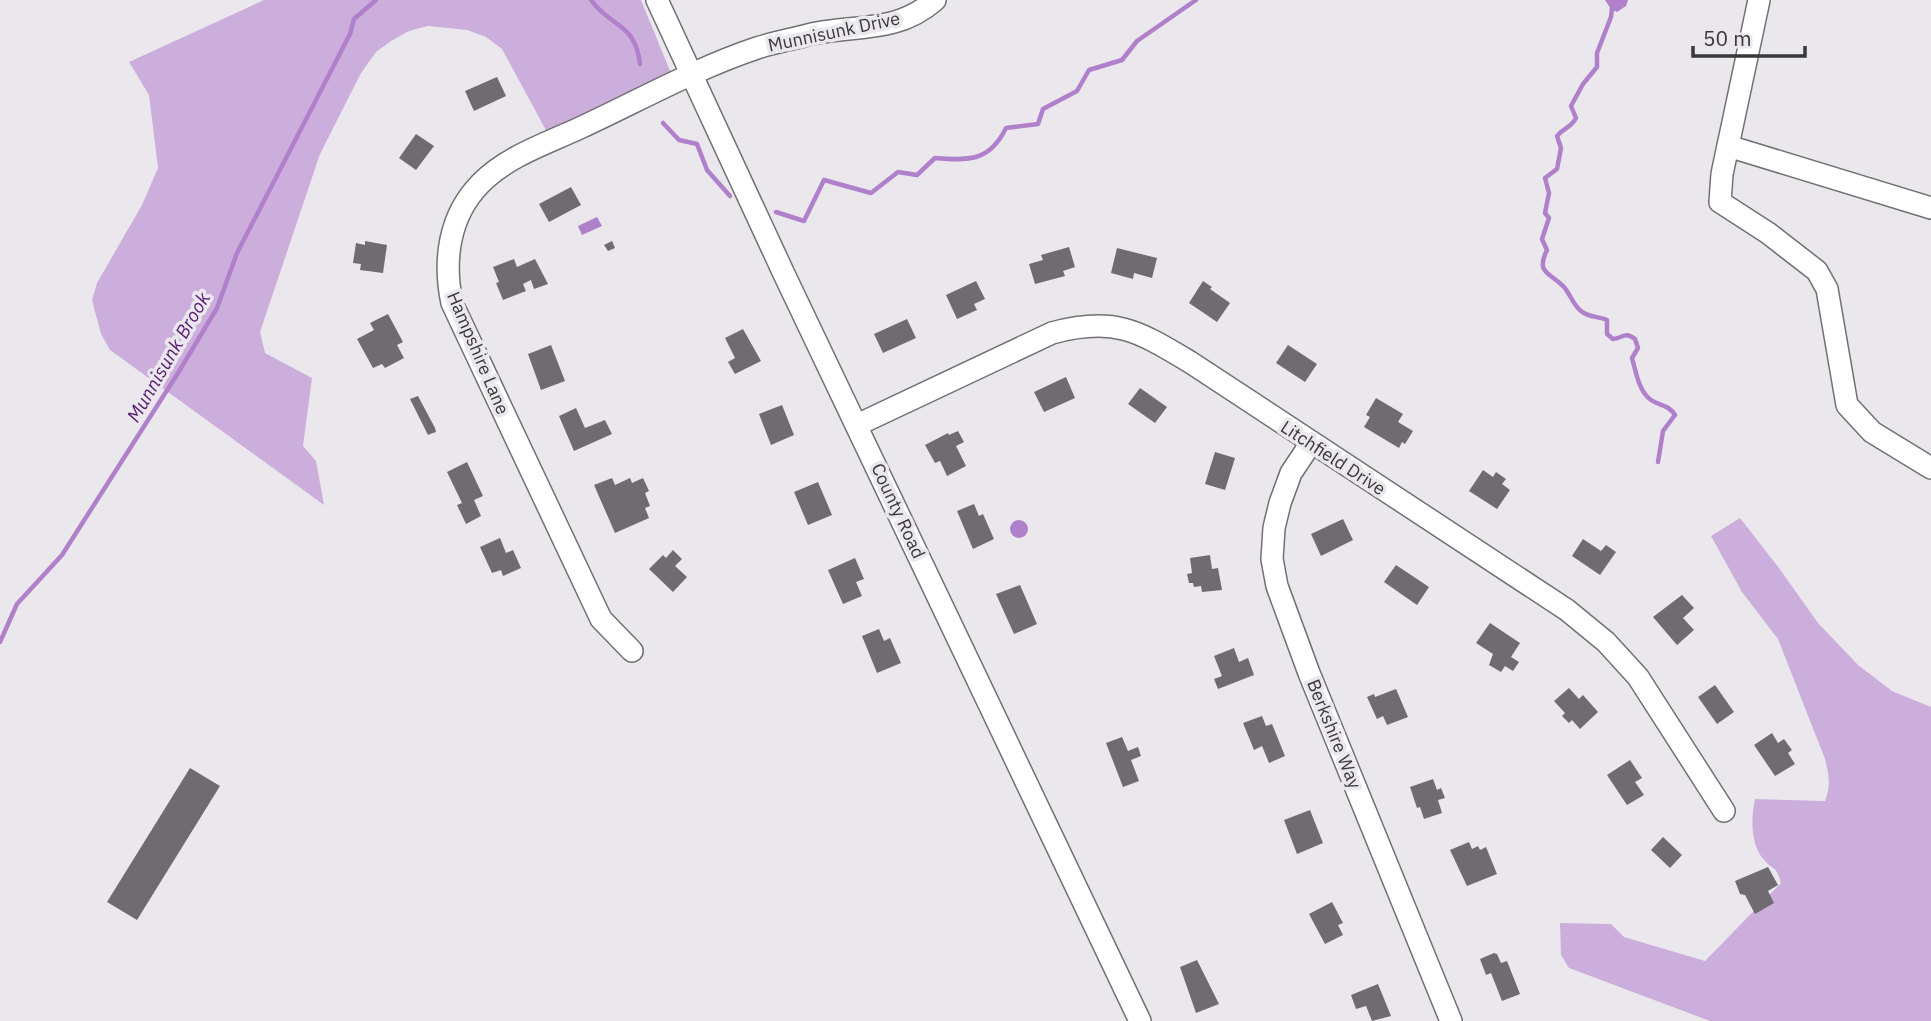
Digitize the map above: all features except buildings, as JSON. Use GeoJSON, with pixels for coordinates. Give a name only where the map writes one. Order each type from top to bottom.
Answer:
{"type":"FeatureCollection","features":[{"type":"Feature","properties":{"kind":"street","name":"County Road"},"geometry":{"type":"LineString","coordinates":[[657,0],[1140,1021]]}},
{"type":"Feature","properties":{"kind":"street","name":"Munnisunk Drive"},"geometry":{"type":"LineString","coordinates":[[691,75],[756,49],[812,34],[866,29],[897,22],[925,9],[934,0]]}},
{"type":"Feature","properties":{"kind":"street"},"geometry":{"type":"LineString","coordinates":[[1759,0],[1722,174],[1720,202],[1768,233],[1817,271],[1827,289],[1847,405],[1872,432],[1931,468]]}},
{"type":"Feature","properties":{"kind":"street","name":"Hampshire Lane"},"geometry":{"type":"LineString","coordinates":[[632,651],[601,620],[554,522],[452,303],[447,280],[447,260],[451,235],[460,211],[480,184],[511,160],[691,75]]}},
{"type":"Feature","properties":{"kind":"street"},"geometry":{"type":"LineString","coordinates":[[1728,146],[1931,208]]}},
{"type":"Feature","properties":{"kind":"street","name":"Litchfield Drive"},"geometry":{"type":"LineString","coordinates":[[857,425],[1052,332],[1078,326],[1112,325],[1133,331],[1161,345],[1567,610],[1606,642],[1638,677],[1724,810]]}},
{"type":"Feature","properties":{"kind":"street","name":"Berkshire Way"},"geometry":{"type":"LineString","coordinates":[[1311,443],[1291,473],[1274,528],[1272,559],[1277,586],[1309,673],[1451,1021]]}},
{"type":"Feature","properties":{"kind":"shaded area"},"geometry":{"type":"Polygon","coordinates":[[[264,0],[641,0],[677,88],[549,136],[502,49],[486,37],[467,30],[428,26],[409,31],[376,52],[361,73],[320,154],[260,332],[265,353],[312,378],[303,446],[316,461],[324,505],[110,350],[101,334],[92,300],[97,283],[142,205],[158,168],[149,95],[129,62],[264,0]]]}},
{"type":"Feature","properties":{"kind":"shaded area"},"geometry":{"type":"Polygon","coordinates":[[[1605,0],[1628,0],[1626,6],[1617,12],[1611,9],[1605,0]]]}},
{"type":"Feature","properties":{"kind":"shaded area"},"geometry":{"type":"Polygon","coordinates":[[[597,217],[602,226],[582,235],[578,226],[597,217]]]}},
{"type":"Feature","properties":{"kind":"shaded area"},"geometry":{"type":"Polygon","coordinates":[[[1740,518],[1818,623],[1858,665],[1892,691],[1931,707],[1931,1021],[1710,1021],[1569,968],[1561,955],[1560,923],[1611,924],[1624,937],[1705,961],[1781,883],[1776,871],[1759,854],[1756,846],[1752,822],[1755,799],[1825,801],[1829,780],[1825,759],[1778,639],[1742,592],[1711,536],[1740,518]]]}},
{"type":"Feature","properties":{"kind":"shaded area"},"geometry":{"type":"Polygon","coordinates":[[[1019,520],[1025,523],[1028,529],[1025,535],[1019,538],[1013,535],[1010,529],[1013,523],[1019,520]]]}},
{"type":"Feature","properties":{"kind":"waterway","name":"Munnisunk Brook"},"geometry":{"type":"LineString","coordinates":[[0,642],[17,604],[62,555],[217,308],[237,253],[350,34],[354,19],[376,0]]}},
{"type":"Feature","properties":{"kind":"waterway","name":"Munnisunk Brook"},"geometry":{"type":"LineString","coordinates":[[591,0],[628,33],[637,50],[640,64]]}},
{"type":"Feature","properties":{"kind":"waterway","name":"Munnisunk Brook"},"geometry":{"type":"LineString","coordinates":[[776,212],[804,221],[824,180],[871,193],[898,172],[917,175],[935,158],[968,159],[985,153],[1000,139],[1006,128],[1038,124],[1043,109],[1077,91],[1089,70],[1122,60],[1137,41],[1196,0]]}},
{"type":"Feature","properties":{"kind":"waterway"},"geometry":{"type":"LineString","coordinates":[[1613,0],[1611,17],[1597,53],[1597,67],[1583,84],[1571,106],[1576,118],[1557,136],[1561,148],[1557,169],[1545,178],[1549,193],[1545,213],[1549,218],[1542,239],[1547,250],[1543,267],[1565,288],[1581,311],[1607,320],[1607,334],[1613,339],[1626,335],[1635,339],[1638,348],[1632,358],[1641,387],[1651,400],[1667,407],[1675,415],[1663,431],[1658,462]]}},
{"type":"Feature","properties":{"kind":"waterway","name":"Munnisunk Brook"},"geometry":{"type":"LineString","coordinates":[[663,123],[679,140],[697,144],[707,170],[730,196]]}}]}
